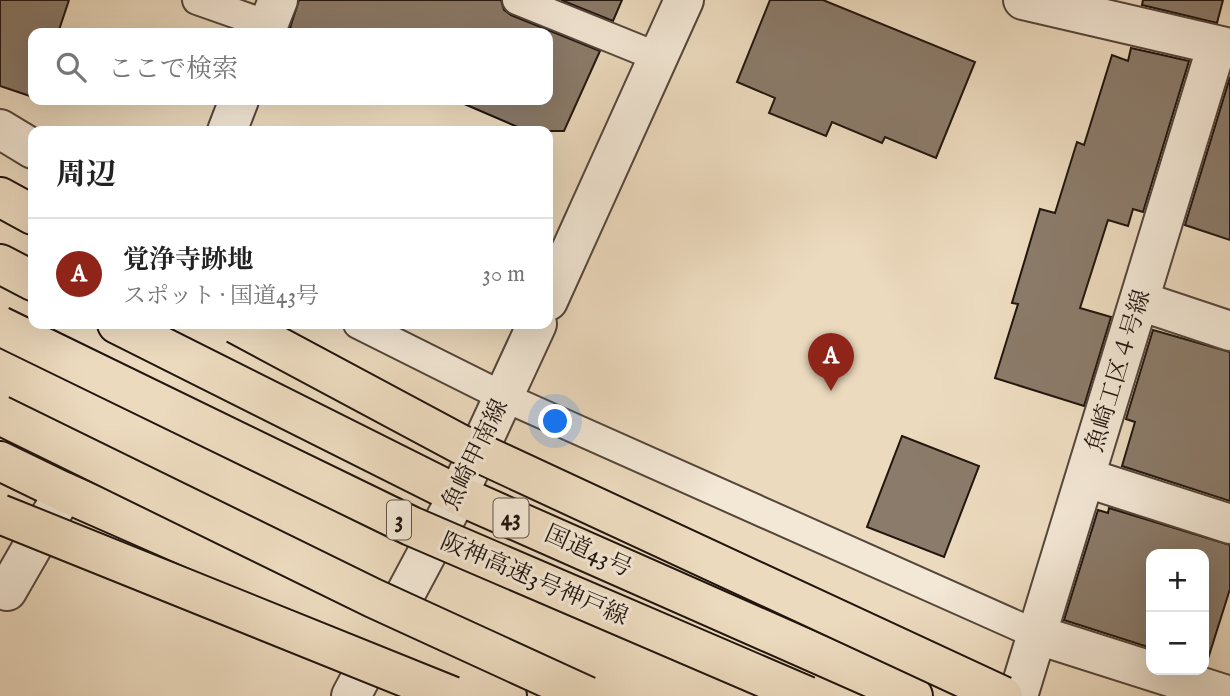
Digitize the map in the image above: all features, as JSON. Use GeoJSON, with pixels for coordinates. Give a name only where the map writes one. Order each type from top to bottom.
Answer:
{"type":"FeatureCollection","features":[{"type":"Feature","properties":{"kind":"highway"},"geometry":{"type":"LineString","coordinates":[[0,197],[28,212]]}},
{"type":"Feature","properties":{"kind":"highway"},"geometry":{"type":"LineString","coordinates":[[0,264],[28,278]]}},
{"type":"Feature","properties":{"kind":"highway","name":"阪神高速3号神戸線"},"geometry":{"type":"LineString","coordinates":[[0,326],[411,526],[807,696]]}},
{"type":"Feature","properties":{"kind":"highway","name":"国道43号"},"geometry":{"type":"LineString","coordinates":[[127,329],[458,495],[913,696]]}},
{"type":"Feature","properties":{"kind":"highway"},"geometry":{"type":"LineString","coordinates":[[245,329],[460,444],[1003,696]]}},
{"type":"Feature","properties":{"kind":"highway"},"geometry":{"type":"LineString","coordinates":[[0,415],[373,598],[587,696]]}},
{"type":"Feature","properties":{"kind":"highway"},"geometry":{"type":"LineString","coordinates":[[0,461],[64,492],[386,634],[507,696]]}},
{"type":"Feature","properties":{"kind":"highway"},"geometry":{"type":"LineString","coordinates":[[0,514],[452,696]]}},
{"type":"Feature","properties":{"kind":"street"},"geometry":{"type":"LineString","coordinates":[[553,290],[684,0]]}},
{"type":"Feature","properties":{"kind":"street"},"geometry":{"type":"LineString","coordinates":[[1023,0],[1223,46]]}},
{"type":"Feature","properties":{"kind":"street","name":"魚崎工区４号線"},"geometry":{"type":"LineString","coordinates":[[1018,696],[1140,301],[1223,46]]}},
{"type":"Feature","properties":{"kind":"street"},"geometry":{"type":"LineString","coordinates":[[229,126],[237,105]]}},
{"type":"Feature","properties":{"kind":"street"},"geometry":{"type":"LineString","coordinates":[[0,129],[28,146]]}},
{"type":"Feature","properties":{"kind":"street"},"geometry":{"type":"LineString","coordinates":[[1140,301],[1230,331]]}},
{"type":"Feature","properties":{"kind":"street","name":"魚崎甲南線"},"geometry":{"type":"LineString","coordinates":[[351,696],[458,495],[535,329]]}},
{"type":"Feature","properties":{"kind":"street"},"geometry":{"type":"LineString","coordinates":[[1087,478],[1230,524]]}},
{"type":"Feature","properties":{"kind":"street"},"geometry":{"type":"LineString","coordinates":[[2,597],[64,492]]}},
{"type":"Feature","properties":{"kind":"street"},"geometry":{"type":"LineString","coordinates":[[1038,635],[1230,695]]}},
{"type":"Feature","properties":{"kind":"lane"},"geometry":{"type":"LineString","coordinates":[[197,0],[270,19]]}},
{"type":"Feature","properties":{"kind":"lane"},"geometry":{"type":"LineString","coordinates":[[517,0],[658,57]]}},
{"type":"Feature","properties":{"kind":"lane"},"geometry":{"type":"LineString","coordinates":[[368,329],[504,397],[1038,635]]}},
{"type":"Feature","properties":{"kind":"building"},"geometry":{"type":"Polygon","coordinates":[[[0,0],[69,0],[60,28],[28,28],[28,95],[0,86],[0,0]]]}},
{"type":"Feature","properties":{"kind":"building"},"geometry":{"type":"Polygon","coordinates":[[[299,0],[501,0],[504,10],[511,15],[543,28],[290,28],[299,0]]]}},
{"type":"Feature","properties":{"kind":"building"},"geometry":{"type":"Polygon","coordinates":[[[561,0],[622,0],[613,21],[561,0]]]}},
{"type":"Feature","properties":{"kind":"building"},"geometry":{"type":"Polygon","coordinates":[[[770,0],[823,0],[975,62],[936,158],[885,137],[882,143],[832,122],[826,136],[769,113],[775,98],[737,82],[770,0]]]}},
{"type":"Feature","properties":{"kind":"building"},"geometry":{"type":"Polygon","coordinates":[[[1143,0],[1223,0],[1217,23],[1142,5],[1143,0]]]}},
{"type":"Feature","properties":{"kind":"building"},"geometry":{"type":"Polygon","coordinates":[[[553,32],[600,51],[564,131],[553,131],[553,126],[515,126],[467,105],[553,105],[553,32]]]}},
{"type":"Feature","properties":{"kind":"building"},"geometry":{"type":"Polygon","coordinates":[[[1131,48],[1189,61],[1143,212],[1133,209],[1128,226],[1108,220],[1080,308],[1111,317],[1084,406],[995,378],[1018,304],[1012,303],[1040,209],[1055,213],[1077,142],[1084,145],[1112,55],[1128,61],[1131,48]]]}},
{"type":"Feature","properties":{"kind":"building"},"geometry":{"type":"Polygon","coordinates":[[[1230,77],[1230,240],[1185,225],[1230,77]]]}},
{"type":"Feature","properties":{"kind":"building"},"geometry":{"type":"Polygon","coordinates":[[[1153,330],[1230,352],[1230,501],[1122,466],[1135,422],[1126,419],[1153,330]]]}},
{"type":"Feature","properties":{"kind":"building"},"geometry":{"type":"Polygon","coordinates":[[[902,436],[979,466],[944,557],[867,527],[902,436]]]}},
{"type":"Feature","properties":{"kind":"building"},"geometry":{"type":"Polygon","coordinates":[[[1109,508],[1230,545],[1230,589],[1209,656],[1209,549],[1146,549],[1146,646],[1064,620],[1098,510],[1108,513],[1109,508]]]}},
{"type":"Feature","properties":{"kind":"place","name":"覚浄寺跡地"},"geometry":{"type":"Point","coordinates":[831,391]}}]}
